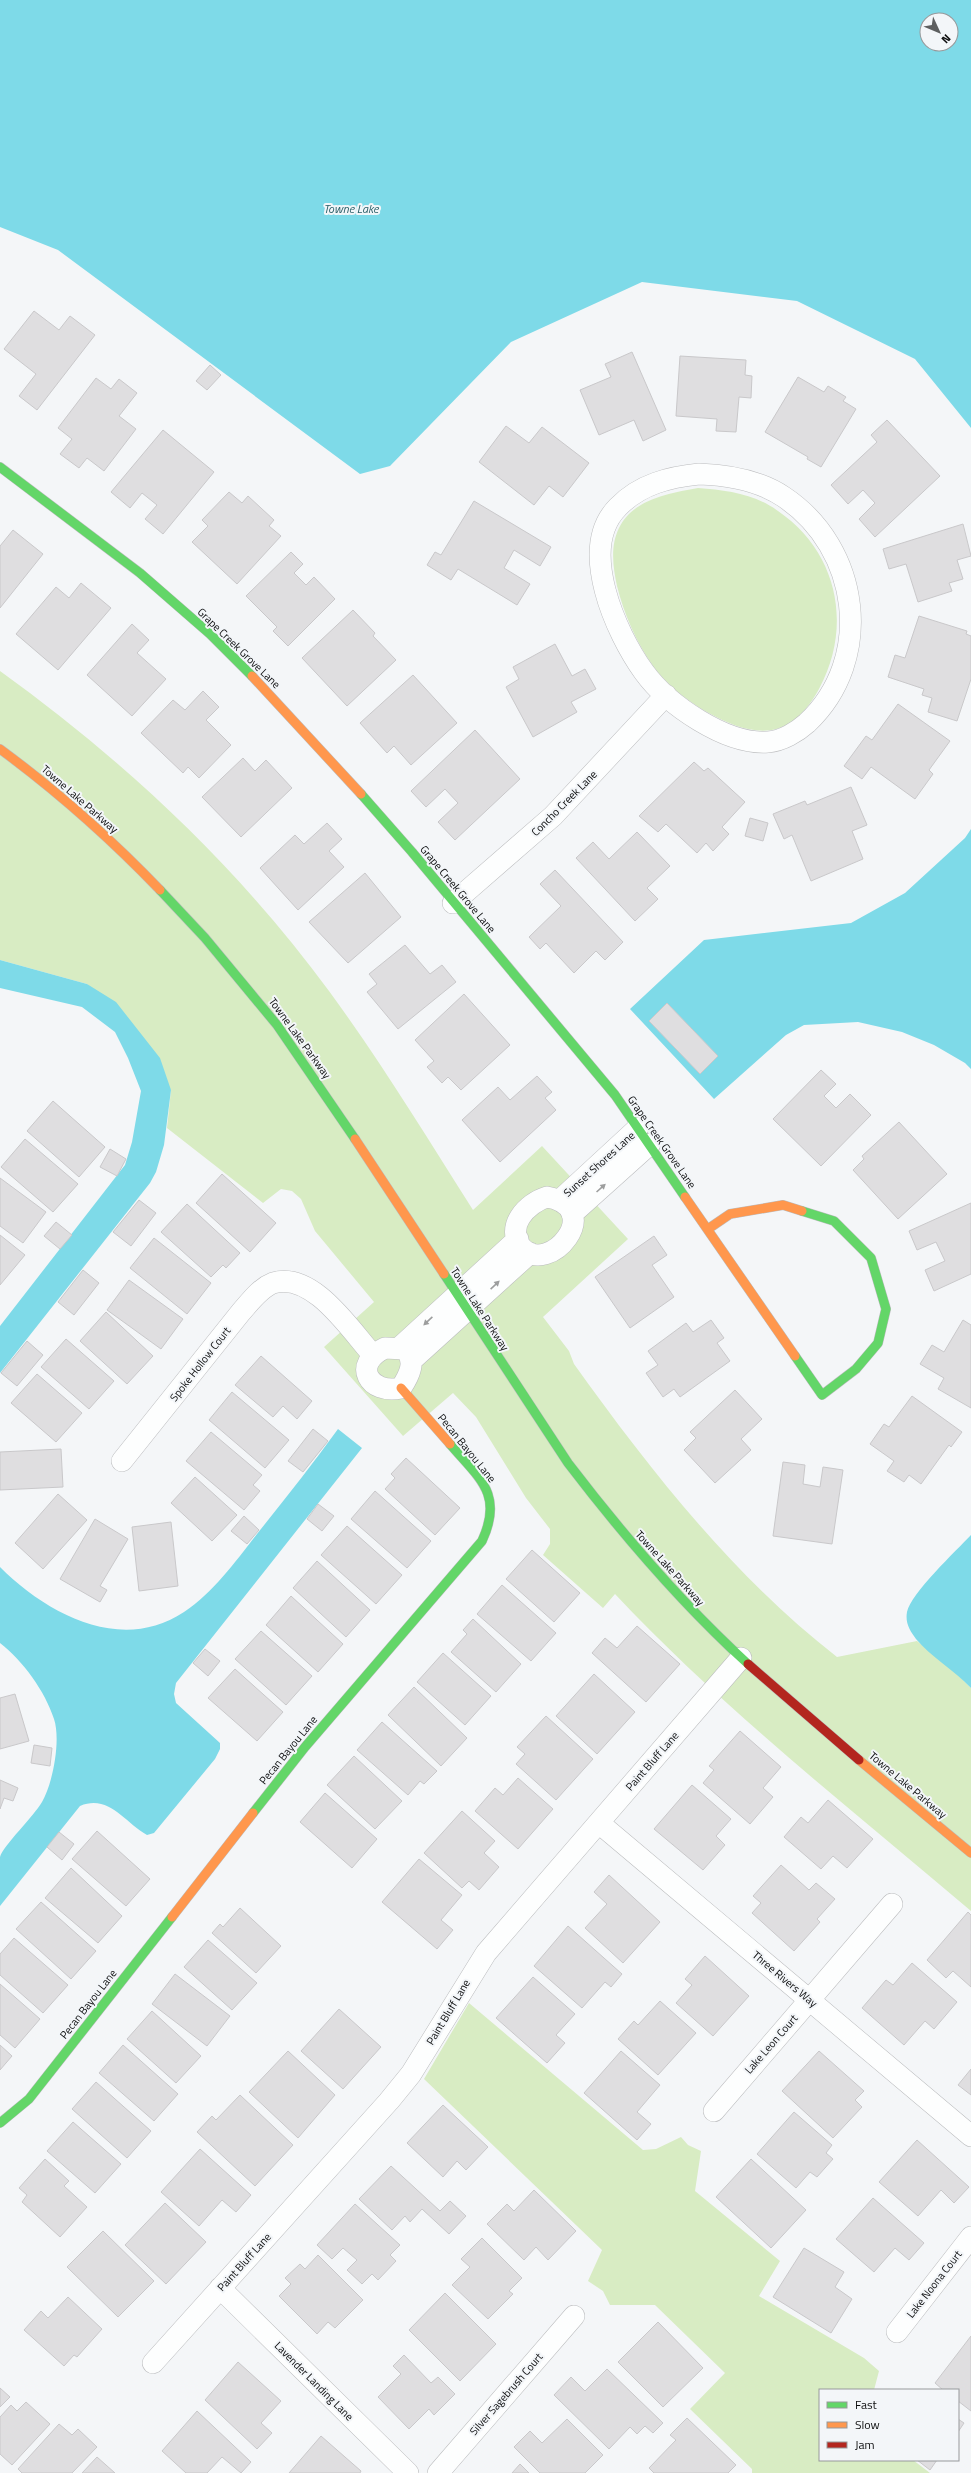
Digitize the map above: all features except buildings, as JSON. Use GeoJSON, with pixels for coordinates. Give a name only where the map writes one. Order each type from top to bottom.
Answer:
{"type":"FeatureCollection","features":[{"type":"Feature","properties":{"kind":"street","name":"Grape Creek Grove Lane"},"geometry":{"type":"LineString","coordinates":[[0,467],[140,573],[210,634],[276,700],[333,763],[599,1076],[644,1136],[822,1395],[856,1368],[878,1343],[886,1309],[871,1258],[834,1221],[783,1205],[730,1214],[708,1229]]}},
{"type":"Feature","properties":{"kind":"street"},"geometry":{"type":"LineString","coordinates":[[699,474],[720,475],[745,480],[767,487],[785,497],[815,525],[828,543],[845,576],[852,622],[847,655],[839,677],[829,697],[812,718],[789,736],[770,742],[743,739],[721,731],[698,720],[666,695],[645,673],[611,611],[601,566],[603,537],[607,523],[617,508],[629,498],[660,481],[678,476],[699,474]]}},
{"type":"Feature","properties":{"kind":"street","name":"Concho Creek Lane"},"geometry":{"type":"LineString","coordinates":[[453,903],[552,816],[666,695]]}},
{"type":"Feature","properties":{"kind":"street","name":"Towne Lake Parkway"},"geometry":{"type":"LineString","coordinates":[[0,749],[34,774],[127,856],[206,938],[277,1025],[331,1102],[461,1303],[568,1463],[610,1518],[655,1571],[741,1658],[971,1854]]}},
{"type":"Feature","properties":{"kind":"street","name":"Sunset Shores Lane"},"geometry":{"type":"LineString","coordinates":[[566,1207],[644,1136]]}},
{"type":"Feature","properties":{"kind":"street"},"geometry":{"type":"LineString","coordinates":[[547,1197],[566,1207],[573,1226],[569,1236],[561,1246],[539,1254],[524,1246],[516,1226],[520,1216],[528,1207],[537,1200],[547,1197]]}},
{"type":"Feature","properties":{"kind":"street"},"geometry":{"type":"LineString","coordinates":[[406,1354],[524,1246]]}},
{"type":"Feature","properties":{"kind":"street","name":"Spoke Hollow Court"},"geometry":{"type":"LineString","coordinates":[[122,1462],[257,1293],[272,1284],[288,1281],[308,1287],[323,1300],[372,1354]]}},
{"type":"Feature","properties":{"kind":"street"},"geometry":{"type":"LineString","coordinates":[[385,1348],[406,1354],[409,1376],[401,1388],[390,1390],[381,1389],[372,1382],[367,1373],[367,1363],[372,1354],[385,1348]]}},
{"type":"Feature","properties":{"kind":"street","name":"Pecan Bayou Lane"},"geometry":{"type":"LineString","coordinates":[[0,2123],[29,2099],[305,1747],[482,1541],[492,1520],[492,1503],[484,1484],[401,1388]]}},
{"type":"Feature","properties":{"kind":"street","name":"Paint Bluff Lane"},"geometry":{"type":"LineString","coordinates":[[153,2363],[398,2090],[411,2074],[486,1953],[741,1658]]}},
{"type":"Feature","properties":{"kind":"street","name":"Three Rivers Way"},"geometry":{"type":"LineString","coordinates":[[599,1823],[971,2136]]}},
{"type":"Feature","properties":{"kind":"street","name":"Lake Leon Court"},"geometry":{"type":"LineString","coordinates":[[714,2111],[892,1904]]}},
{"type":"Feature","properties":{"kind":"street","name":"Lake Noona Court"},"geometry":{"type":"LineString","coordinates":[[897,2332],[971,2237]]}},
{"type":"Feature","properties":{"kind":"street","name":"Lavender Landing Lane"},"geometry":{"type":"LineString","coordinates":[[220,2288],[408,2473]]}},
{"type":"Feature","properties":{"kind":"street","name":"Silver Sagebrush Court"},"geometry":{"type":"LineString","coordinates":[[438,2473],[574,2316]]}},
{"type":"Feature","properties":{"kind":"green space"},"geometry":{"type":"Polygon","coordinates":[[[698,488],[740,494],[769,505],[798,528],[814,547],[826,569],[834,592],[837,616],[835,640],[829,665],[819,689],[807,707],[795,719],[782,727],[769,730],[754,730],[739,727],[722,720],[690,702],[670,685],[653,666],[636,638],[623,607],[614,572],[613,550],[616,535],[625,518],[633,510],[653,499],[676,492],[698,488]]]}},
{"type":"Feature","properties":{"kind":"green space"},"geometry":{"type":"Polygon","coordinates":[[[0,671],[91,742],[135,779],[218,859],[257,901],[294,945],[367,1045],[473,1210],[542,1146],[628,1239],[543,1317],[569,1351],[574,1364],[603,1404],[663,1482],[728,1557],[799,1626],[837,1657],[917,1641],[955,1672],[971,1688],[971,1911],[788,1757],[744,1718],[657,1637],[615,1594],[603,1608],[543,1555],[550,1544],[550,1529],[526,1498],[476,1417],[453,1393],[403,1436],[324,1347],[374,1302],[315,1231],[301,1199],[292,1191],[281,1189],[263,1203],[167,1128],[171,1090],[87,984],[0,960],[0,671]]]}},
{"type":"Feature","properties":{"kind":"green space"},"geometry":{"type":"Polygon","coordinates":[[[469,2003],[643,2150],[656,2149],[681,2137],[688,2145],[701,2151],[695,2191],[780,2261],[759,2296],[864,2358],[879,2371],[874,2389],[819,2389],[819,2461],[914,2461],[930,2473],[752,2473],[752,2469],[690,2409],[725,2373],[655,2305],[610,2305],[603,2291],[588,2281],[602,2250],[424,2079],[469,2003]]]}},
{"type":"Feature","properties":{"kind":"water","name":"Towne Lake"},"geometry":{"type":"Polygon","coordinates":[[[0,0],[971,0],[971,428],[915,359],[797,301],[642,282],[511,342],[390,466],[360,474],[58,250],[0,227],[0,0]]]}},
{"type":"Feature","properties":{"kind":"water"},"geometry":{"type":"Polygon","coordinates":[[[971,829],[971,1069],[965,1063],[934,1045],[902,1032],[858,1022],[804,1025],[786,1035],[714,1099],[630,1009],[704,940],[851,923],[905,893],[965,838],[971,829]]]}},
{"type":"Feature","properties":{"kind":"water"},"geometry":{"type":"Polygon","coordinates":[[[0,960],[87,984],[116,1002],[160,1058],[171,1090],[164,1145],[156,1172],[150,1183],[0,1373],[0,1326],[125,1165],[132,1142],[141,1091],[128,1058],[115,1032],[82,1007],[0,988],[0,960]]]}},
{"type":"Feature","properties":{"kind":"water"},"geometry":{"type":"Polygon","coordinates":[[[338,1429],[362,1448],[176,1683],[174,1694],[176,1703],[220,1743],[220,1749],[215,1759],[154,1833],[147,1835],[108,1806],[90,1803],[80,1806],[0,1906],[0,1857],[2,1852],[38,1808],[46,1794],[50,1784],[55,1761],[57,1738],[54,1719],[39,1687],[25,1668],[9,1650],[0,1643],[0,1567],[40,1600],[62,1613],[86,1623],[110,1629],[135,1629],[160,1624],[184,1612],[195,1604],[224,1576],[338,1429]]]}},
{"type":"Feature","properties":{"kind":"water"},"geometry":{"type":"Polygon","coordinates":[[[971,1535],[971,1688],[916,1639],[908,1627],[907,1612],[910,1604],[925,1584],[971,1535]]]}},
{"type":"Feature","properties":{"kind":"traffic: fast"},"geometry":{"type":"LineString","coordinates":[[0,467],[140,573],[210,634],[252,676]]}},
{"type":"Feature","properties":{"kind":"traffic: fast"},"geometry":{"type":"LineString","coordinates":[[361,794],[412,852],[615,1095],[685,1197]]}},
{"type":"Feature","properties":{"kind":"traffic: fast"},"geometry":{"type":"LineString","coordinates":[[160,890],[205,938],[277,1025],[355,1139]]}},
{"type":"Feature","properties":{"kind":"traffic: fast"},"geometry":{"type":"LineString","coordinates":[[795,1356],[822,1395],[856,1369],[878,1343],[886,1309],[871,1258],[834,1221],[802,1211]]}},
{"type":"Feature","properties":{"kind":"traffic: fast"},"geometry":{"type":"LineString","coordinates":[[444,1274],[568,1463],[589,1490],[631,1542],[676,1593],[748,1664]]}},
{"type":"Feature","properties":{"kind":"traffic: fast"},"geometry":{"type":"LineString","coordinates":[[253,1813],[305,1747],[482,1541],[488,1525],[490,1511],[489,1499],[479,1477],[450,1444]]}},
{"type":"Feature","properties":{"kind":"traffic: fast"},"geometry":{"type":"LineString","coordinates":[[0,2123],[29,2099],[172,1917]]}},
{"type":"Feature","properties":{"kind":"traffic: slow"},"geometry":{"type":"LineString","coordinates":[[252,676],[361,794]]}},
{"type":"Feature","properties":{"kind":"traffic: slow"},"geometry":{"type":"LineString","coordinates":[[0,749],[83,816],[160,890]]}},
{"type":"Feature","properties":{"kind":"traffic: slow"},"geometry":{"type":"LineString","coordinates":[[355,1139],[444,1274]]}},
{"type":"Feature","properties":{"kind":"traffic: slow"},"geometry":{"type":"LineString","coordinates":[[685,1197],[795,1356]]}},
{"type":"Feature","properties":{"kind":"traffic: slow"},"geometry":{"type":"LineString","coordinates":[[708,1229],[730,1214],[783,1205],[802,1211]]}},
{"type":"Feature","properties":{"kind":"traffic: slow"},"geometry":{"type":"LineString","coordinates":[[401,1388],[450,1444]]}},
{"type":"Feature","properties":{"kind":"traffic: slow"},"geometry":{"type":"LineString","coordinates":[[859,1760],[971,1853]]}},
{"type":"Feature","properties":{"kind":"traffic: slow"},"geometry":{"type":"LineString","coordinates":[[172,1917],[253,1813]]}},
{"type":"Feature","properties":{"kind":"traffic: jam"},"geometry":{"type":"LineString","coordinates":[[748,1664],[859,1760]]}}]}
